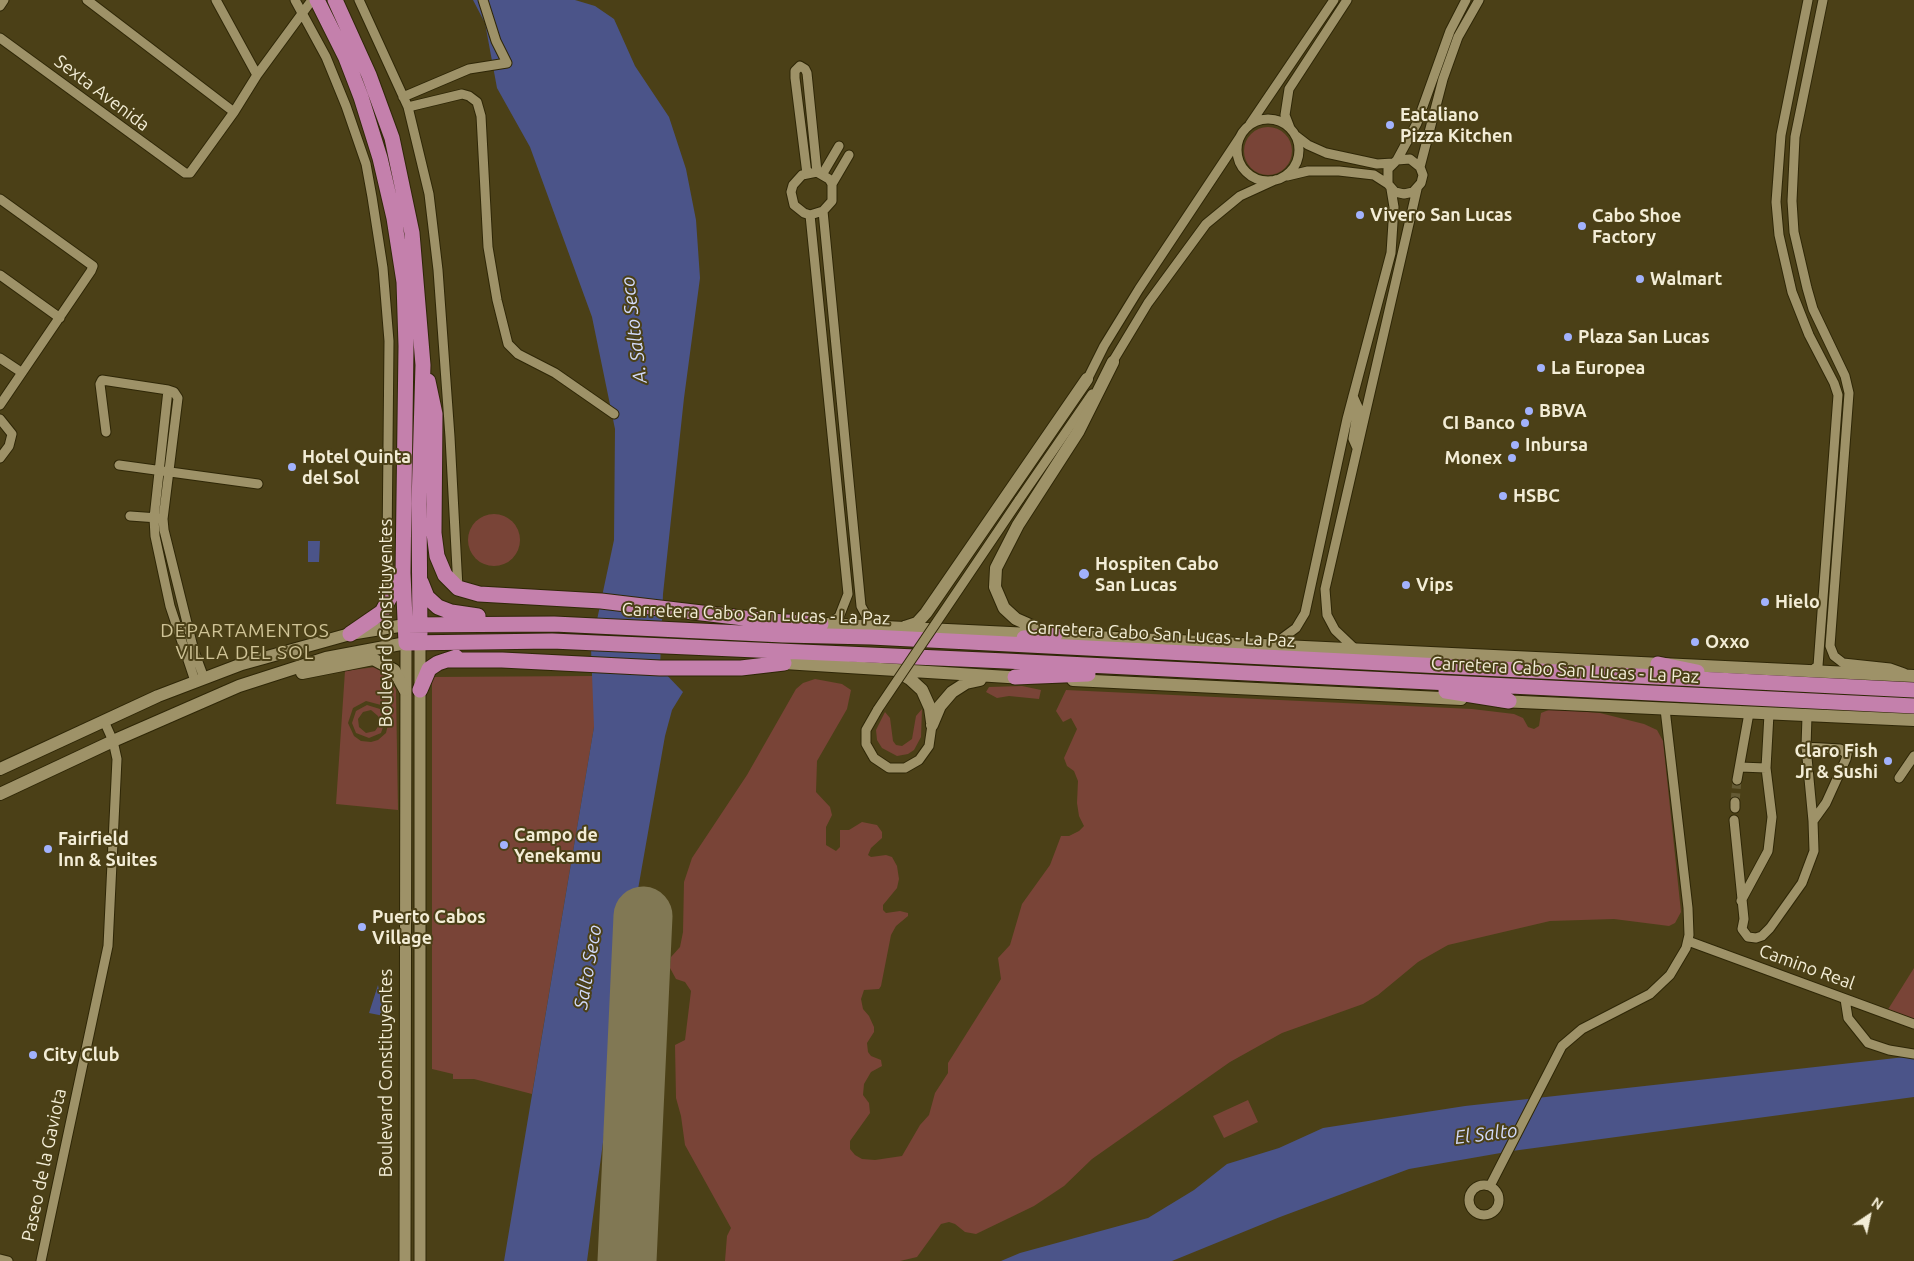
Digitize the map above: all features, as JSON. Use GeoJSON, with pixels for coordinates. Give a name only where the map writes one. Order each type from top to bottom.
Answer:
{"type":"FeatureCollection","features":[{"type":"Feature","properties":{"kind":"highway","name":"Boulevard Constituyentes"},"geometry":{"type":"LineString","coordinates":[[317,0],[346,58],[367,114],[394,218],[404,282],[406,346],[403,573],[412,624],[413,643]]}},
{"type":"Feature","properties":{"kind":"highway","name":"Boulevard Constituyentes"},"geometry":{"type":"LineString","coordinates":[[335,0],[369,75],[392,138],[412,233],[423,366],[419,504],[420,574],[412,624]]}},
{"type":"Feature","properties":{"kind":"highway"},"geometry":{"type":"LineString","coordinates":[[423,366],[432,390],[435,414],[434,533],[437,556],[445,575],[458,588],[479,594],[601,601],[768,621],[824,624]]}},
{"type":"Feature","properties":{"kind":"highway"},"geometry":{"type":"LineString","coordinates":[[350,634],[374,619],[390,600],[403,573]]}},
{"type":"Feature","properties":{"kind":"highway"},"geometry":{"type":"LineString","coordinates":[[420,574],[427,597],[442,608],[460,614],[536,624]]}},
{"type":"Feature","properties":{"kind":"highway","name":"Carretera Cabo San Lucas - La Paz"},"geometry":{"type":"LineString","coordinates":[[412,624],[554,624],[782,636],[871,637],[1775,684],[1914,681]]}},
{"type":"Feature","properties":{"kind":"highway"},"geometry":{"type":"LineString","coordinates":[[782,636],[824,624]]}},
{"type":"Feature","properties":{"kind":"highway"},"geometry":{"type":"LineString","coordinates":[[979,644],[1055,635]]}},
{"type":"Feature","properties":{"kind":"highway"},"geometry":{"type":"LineString","coordinates":[[413,690],[430,669],[447,660],[497,644],[526,641]]}},
{"type":"Feature","properties":{"kind":"highway","name":"Carretera Cabo San Lucas - La Paz"},"geometry":{"type":"LineString","coordinates":[[413,643],[552,641],[1914,706]]}},
{"type":"Feature","properties":{"kind":"highway"},"geometry":{"type":"LineString","coordinates":[[729,649],[784,663]]}},
{"type":"Feature","properties":{"kind":"highway"},"geometry":{"type":"LineString","coordinates":[[447,660],[678,668],[742,668],[784,663]]}},
{"type":"Feature","properties":{"kind":"highway"},"geometry":{"type":"LineString","coordinates":[[1658,664],[1775,684]]}},
{"type":"Feature","properties":{"kind":"highway"},"geometry":{"type":"LineString","coordinates":[[1015,677],[1173,670]]}},
{"type":"Feature","properties":{"kind":"highway"},"geometry":{"type":"LineString","coordinates":[[1371,679],[1509,701]]}},
{"type":"Feature","properties":{"kind":"main road"},"geometry":{"type":"LineString","coordinates":[[1055,635],[1025,624],[1004,608],[995,587],[996,568],[1018,525],[1078,432],[1113,362]]}},
{"type":"Feature","properties":{"kind":"main road"},"geometry":{"type":"LineString","coordinates":[[899,627],[917,622],[926,613],[1087,378]]}},
{"type":"Feature","properties":{"kind":"main road"},"geometry":{"type":"LineString","coordinates":[[0,769],[199,679],[272,654],[350,634],[412,624]]}},
{"type":"Feature","properties":{"kind":"main road"},"geometry":{"type":"LineString","coordinates":[[824,624],[1811,671],[1914,681]]}},
{"type":"Feature","properties":{"kind":"main road"},"geometry":{"type":"LineString","coordinates":[[0,794],[206,700],[282,671],[326,658],[413,643]]}},
{"type":"Feature","properties":{"kind":"main road"},"geometry":{"type":"LineString","coordinates":[[206,700],[291,676],[368,660],[382,662],[394,670],[413,690]]}},
{"type":"Feature","properties":{"kind":"main road"},"geometry":{"type":"LineString","coordinates":[[784,663],[892,671],[1914,720]]}},
{"type":"Feature","properties":{"kind":"main road"},"geometry":{"type":"LineString","coordinates":[[892,671],[906,676],[922,690],[930,708],[932,725]]}},
{"type":"Feature","properties":{"kind":"main road"},"geometry":{"type":"LineString","coordinates":[[932,725],[943,702],[955,689],[970,682],[995,676]]}},
{"type":"Feature","properties":{"kind":"street"},"geometry":{"type":"LineString","coordinates":[[0,6],[4,0]]}},
{"type":"Feature","properties":{"kind":"street"},"geometry":{"type":"LineString","coordinates":[[87,0],[234,112],[257,75],[312,0]]}},
{"type":"Feature","properties":{"kind":"street"},"geometry":{"type":"LineString","coordinates":[[216,0],[257,75]]}},
{"type":"Feature","properties":{"kind":"street"},"geometry":{"type":"LineString","coordinates":[[295,0],[326,57],[358,137],[366,164],[378,237],[388,341],[388,549],[390,600]]}},
{"type":"Feature","properties":{"kind":"street"},"geometry":{"type":"LineString","coordinates":[[358,0],[408,107],[429,194],[438,270],[458,588]]}},
{"type":"Feature","properties":{"kind":"street"},"geometry":{"type":"LineString","coordinates":[[403,97],[469,69],[507,64],[498,46],[482,0]]}},
{"type":"Feature","properties":{"kind":"street"},"geometry":{"type":"LineString","coordinates":[[1061,437],[1087,378],[1139,289],[1334,0]]}},
{"type":"Feature","properties":{"kind":"street"},"geometry":{"type":"LineString","coordinates":[[1240,137],[1237,155],[1245,171],[1260,180],[1279,179],[1292,170],[1297,160],[1298,144],[1286,115],[1289,90],[1347,0]]}},
{"type":"Feature","properties":{"kind":"street"},"geometry":{"type":"LineString","coordinates":[[1273,646],[1296,628],[1305,613],[1353,396],[1391,253],[1394,207],[1387,172],[1417,123],[1450,31],[1466,0]]}},
{"type":"Feature","properties":{"kind":"street"},"geometry":{"type":"LineString","coordinates":[[1354,649],[1331,623],[1327,615],[1324,599],[1339,522],[1418,189],[1422,179],[1420,167],[1448,64],[1458,37],[1479,0]]}},
{"type":"Feature","properties":{"kind":"street"},"geometry":{"type":"LineString","coordinates":[[1808,0],[1779,143],[1776,202],[1779,235],[1792,292],[1809,335],[1834,383],[1838,395],[1818,665],[1816,670],[1811,671]]}},
{"type":"Feature","properties":{"kind":"street"},"geometry":{"type":"LineString","coordinates":[[1823,0],[1795,137],[1792,201],[1794,232],[1807,288],[1822,329],[1845,376],[1849,393],[1830,646],[1834,656],[1844,663],[1890,668],[1914,681]]}},
{"type":"Feature","properties":{"kind":"street","name":"Sexta Avenida"},"geometry":{"type":"LineString","coordinates":[[0,38],[185,174],[190,172],[234,112]]}},
{"type":"Feature","properties":{"kind":"street"},"geometry":{"type":"LineString","coordinates":[[806,174],[795,75],[796,69],[800,66],[804,67],[807,73],[819,173],[832,184]]}},
{"type":"Feature","properties":{"kind":"street"},"geometry":{"type":"LineString","coordinates":[[408,107],[462,94],[469,96],[477,102],[481,116],[488,247],[497,300],[508,344],[518,354],[555,373],[614,414]]}},
{"type":"Feature","properties":{"kind":"street"},"geometry":{"type":"LineString","coordinates":[[1246,128],[1257,121],[1270,119],[1281,122],[1308,145],[1326,153],[1377,164],[1410,159],[1420,167]]}},
{"type":"Feature","properties":{"kind":"street"},"geometry":{"type":"LineString","coordinates":[[839,146],[819,173],[806,174],[797,179],[792,185],[791,198],[798,210],[810,215],[823,211],[832,201],[832,184],[849,155]]}},
{"type":"Feature","properties":{"kind":"street"},"geometry":{"type":"LineString","coordinates":[[932,725],[929,746],[919,760],[905,768],[889,768],[874,758],[866,744],[866,730],[878,709],[1113,362],[1163,282],[1206,224],[1234,200],[1260,186],[1308,172],[1339,171],[1374,176],[1404,194],[1418,189]]}},
{"type":"Feature","properties":{"kind":"street"},"geometry":{"type":"LineString","coordinates":[[0,199],[92,266],[91,271],[60,318],[0,405]]}},
{"type":"Feature","properties":{"kind":"street"},"geometry":{"type":"LineString","coordinates":[[823,211],[862,608],[870,620],[885,627]]}},
{"type":"Feature","properties":{"kind":"street"},"geometry":{"type":"LineString","coordinates":[[810,215],[848,594],[839,617],[824,624]]}},
{"type":"Feature","properties":{"kind":"street"},"geometry":{"type":"LineString","coordinates":[[0,275],[60,318]]}},
{"type":"Feature","properties":{"kind":"street"},"geometry":{"type":"LineString","coordinates":[[816,278],[830,276]]}},
{"type":"Feature","properties":{"kind":"street"},"geometry":{"type":"LineString","coordinates":[[0,358],[21,372]]}},
{"type":"Feature","properties":{"kind":"street"},"geometry":{"type":"LineString","coordinates":[[106,432],[100,384],[102,380],[168,390],[174,392],[178,398],[170,472],[159,518]]}},
{"type":"Feature","properties":{"kind":"street"},"geometry":{"type":"LineString","coordinates":[[168,390],[160,471],[159,518],[164,530],[194,650],[199,679]]}},
{"type":"Feature","properties":{"kind":"street"},"geometry":{"type":"LineString","coordinates":[[1353,396],[1358,407],[1353,439],[1357,448]]}},
{"type":"Feature","properties":{"kind":"street"},"geometry":{"type":"LineString","coordinates":[[0,418],[12,434],[8,446],[0,458]]}},
{"type":"Feature","properties":{"kind":"street"},"geometry":{"type":"LineString","coordinates":[[831,428],[843,428]]}},
{"type":"Feature","properties":{"kind":"street"},"geometry":{"type":"LineString","coordinates":[[119,465],[258,484]]}},
{"type":"Feature","properties":{"kind":"street"},"geometry":{"type":"LineString","coordinates":[[130,516],[159,518]]}},
{"type":"Feature","properties":{"kind":"street","name":"Boulevard Constituyentes"},"geometry":{"type":"LineString","coordinates":[[413,643],[420,1261]]}},
{"type":"Feature","properties":{"kind":"street","name":"Boulevard Constituyentes"},"geometry":{"type":"LineString","coordinates":[[405,1261],[413,690]]}},
{"type":"Feature","properties":{"kind":"street"},"geometry":{"type":"LineString","coordinates":[[1490,1186],[1562,1046],[1575,1033],[1645,997],[1661,985],[1677,965],[1688,941],[1688,908],[1665,709]]}},
{"type":"Feature","properties":{"kind":"street"},"geometry":{"type":"LineString","coordinates":[[1737,780],[1749,713]]}},
{"type":"Feature","properties":{"kind":"street"},"geometry":{"type":"LineString","coordinates":[[1740,902],[1768,851],[1772,818],[1766,768],[1769,714]]}},
{"type":"Feature","properties":{"kind":"street"},"geometry":{"type":"LineString","coordinates":[[1734,820],[1740,902],[1744,919],[1742,929],[1748,937],[1756,938],[1762,936],[1802,883],[1812,862],[1814,851],[1813,820],[1806,747],[1807,716]]}},
{"type":"Feature","properties":{"kind":"street","name":"Paseo de la Gaviota"},"geometry":{"type":"LineString","coordinates":[[41,1261],[108,946],[117,759],[113,741],[104,722]]}},
{"type":"Feature","properties":{"kind":"street"},"geometry":{"type":"LineString","coordinates":[[1806,747],[1840,749],[1847,754],[1826,803],[1813,820]]}},
{"type":"Feature","properties":{"kind":"street"},"geometry":{"type":"LineString","coordinates":[[1899,778],[1914,756]]}},
{"type":"Feature","properties":{"kind":"street"},"geometry":{"type":"LineString","coordinates":[[1740,767],[1766,768]]}},
{"type":"Feature","properties":{"kind":"street","name":"Camino Real"},"geometry":{"type":"LineString","coordinates":[[1688,941],[1914,1024]]}},
{"type":"Feature","properties":{"kind":"street"},"geometry":{"type":"LineString","coordinates":[[1845,998],[1848,1018],[1868,1043],[1889,1050],[1914,1054]]}},
{"type":"Feature","properties":{"kind":"street"},"geometry":{"type":"LineString","coordinates":[[0,1259],[8,1261]]}},
{"type":"Feature","properties":{"kind":"shaded area"},"geometry":{"type":"Polygon","coordinates":[[[1263,127],[1273,127],[1285,134],[1292,146],[1292,156],[1285,168],[1273,175],[1263,175],[1255,171],[1248,164],[1244,156],[1244,146],[1248,138],[1255,131],[1263,127]]]}},
{"type":"Feature","properties":{"kind":"shaded area"},"geometry":{"type":"Polygon","coordinates":[[[494,514],[504,516],[512,522],[518,530],[520,540],[518,550],[512,558],[504,564],[494,566],[484,564],[476,558],[470,550],[468,540],[470,530],[476,522],[484,516],[494,514]]]}},
{"type":"Feature","properties":{"kind":"shaded area"},"geometry":{"type":"Polygon","coordinates":[[[375,667],[389,675],[396,690],[398,810],[336,804],[345,671],[375,667]],[[366,701],[353,708],[348,723],[354,736],[361,741],[371,742],[378,740],[386,733],[389,720],[387,713],[381,705],[366,701]]]}},
{"type":"Feature","properties":{"kind":"shaded area","name":"Campo de Yenekamu"},"geometry":{"type":"Polygon","coordinates":[[[594,676],[594,727],[532,1094],[474,1079],[453,1079],[453,1074],[432,1069],[432,677],[594,676]]]}},
{"type":"Feature","properties":{"kind":"shaded area"},"geometry":{"type":"Polygon","coordinates":[[[815,679],[842,684],[851,690],[847,709],[817,761],[816,792],[830,807],[832,815],[826,827],[826,845],[836,851],[840,847],[840,830],[849,830],[862,822],[877,825],[882,832],[882,838],[871,848],[868,855],[871,857],[886,855],[892,857],[897,866],[899,879],[897,888],[883,905],[883,910],[886,913],[900,911],[908,913],[908,916],[896,926],[891,935],[881,986],[879,989],[864,990],[861,999],[863,1009],[874,1027],[874,1032],[867,1043],[868,1052],[871,1056],[881,1060],[882,1066],[871,1072],[864,1084],[863,1095],[869,1103],[870,1113],[850,1141],[850,1149],[862,1159],[875,1160],[902,1156],[920,1125],[929,1115],[935,1093],[948,1073],[948,1063],[1001,979],[998,958],[1010,945],[1022,904],[1050,865],[1061,836],[1069,836],[1084,826],[1079,816],[1077,803],[1078,781],[1074,771],[1067,766],[1064,758],[1077,729],[1071,718],[1063,722],[1056,711],[1066,690],[1472,709],[1514,714],[1523,718],[1528,727],[1534,729],[1539,726],[1541,713],[1551,709],[1600,713],[1644,724],[1657,730],[1663,741],[1681,912],[1675,923],[1669,926],[1614,919],[1550,921],[1448,945],[1418,962],[1378,995],[1363,1004],[1282,1033],[1230,1062],[1092,1159],[1064,1186],[1034,1206],[976,1234],[965,1232],[949,1222],[941,1224],[917,1257],[900,1261],[725,1261],[727,1236],[731,1228],[685,1145],[681,1116],[676,1098],[675,1045],[685,1040],[691,991],[685,982],[676,979],[670,968],[671,957],[680,947],[683,932],[684,882],[692,858],[747,775],[796,689],[803,683],[815,679]]]}},
{"type":"Feature","properties":{"kind":"shaded area"},"geometry":{"type":"Polygon","coordinates":[[[1022,686],[1041,690],[1039,699],[1009,696],[997,698],[986,692],[989,687],[1022,686]]]}},
{"type":"Feature","properties":{"kind":"shaded area"},"geometry":{"type":"Polygon","coordinates":[[[367,705],[380,709],[385,721],[381,733],[369,738],[356,733],[352,723],[356,711],[367,705]],[[371,710],[363,712],[358,719],[359,727],[366,733],[375,731],[380,724],[378,716],[371,710]]]}},
{"type":"Feature","properties":{"kind":"shaded area"},"geometry":{"type":"Polygon","coordinates":[[[922,709],[921,737],[914,750],[908,754],[897,756],[882,748],[877,740],[876,730],[885,712],[890,718],[893,741],[896,745],[902,746],[912,739],[916,716],[922,709]]]}},
{"type":"Feature","properties":{"kind":"shaded area"},"geometry":{"type":"Polygon","coordinates":[[[1914,968],[1914,1022],[1887,1011],[1914,968]]]}},
{"type":"Feature","properties":{"kind":"shaded area"},"geometry":{"type":"Polygon","coordinates":[[[1248,1100],[1258,1122],[1224,1138],[1213,1116],[1248,1100]]]}},
{"type":"Feature","properties":{"kind":"water"},"geometry":{"type":"Polygon","coordinates":[[[473,0],[575,0],[595,6],[614,19],[635,66],[669,117],[686,169],[696,220],[700,278],[684,398],[663,594],[660,668],[683,692],[672,710],[665,736],[634,912],[587,1261],[504,1261],[594,727],[591,648],[614,540],[615,429],[592,317],[530,147],[497,88],[485,23],[473,0]]]}},
{"type":"Feature","properties":{"kind":"water"},"geometry":{"type":"Polygon","coordinates":[[[308,541],[320,541],[319,562],[308,562],[308,541]]]}},
{"type":"Feature","properties":{"kind":"water"},"geometry":{"type":"Polygon","coordinates":[[[378,985],[384,1016],[369,1013],[378,985]]]}},
{"type":"Feature","properties":{"kind":"water","name":"El Salto"},"geometry":{"type":"Polygon","coordinates":[[[1914,1056],[1914,1097],[1512,1151],[1409,1169],[1280,1217],[1172,1261],[1001,1261],[1020,1253],[1148,1218],[1194,1190],[1227,1164],[1279,1148],[1323,1128],[1465,1106],[1914,1056]]]}},
{"type":"Feature","properties":{"kind":"runway"},"geometry":{"type":"LineString","coordinates":[[627,1261],[643,916]]}},
{"type":"Feature","properties":{"kind":"tunnel"},"geometry":{"type":"LineString","coordinates":[[1735,802],[1737,780]]}},
{"type":"Feature","properties":{"kind":"place","name":"Eataliano Pizza Kitchen"},"geometry":{"type":"Point","coordinates":[1390,125]}},
{"type":"Feature","properties":{"kind":"place","name":"Vivero San Lucas"},"geometry":{"type":"Point","coordinates":[1360,215]}},
{"type":"Feature","properties":{"kind":"place","name":"Cabo Shoe Factory"},"geometry":{"type":"Point","coordinates":[1582,226]}},
{"type":"Feature","properties":{"kind":"place","name":"Walmart"},"geometry":{"type":"Point","coordinates":[1640,279]}},
{"type":"Feature","properties":{"kind":"place","name":"Plaza San Lucas"},"geometry":{"type":"Point","coordinates":[1568,337]}},
{"type":"Feature","properties":{"kind":"place","name":"La Europea"},"geometry":{"type":"Point","coordinates":[1541,368]}},
{"type":"Feature","properties":{"kind":"place","name":"BBVA"},"geometry":{"type":"Point","coordinates":[1529,411]}},
{"type":"Feature","properties":{"kind":"place","name":"CI Banco"},"geometry":{"type":"Point","coordinates":[1525,423]}},
{"type":"Feature","properties":{"kind":"place","name":"Inbursa"},"geometry":{"type":"Point","coordinates":[1515,445]}},
{"type":"Feature","properties":{"kind":"place","name":"Monex"},"geometry":{"type":"Point","coordinates":[1512,458]}},
{"type":"Feature","properties":{"kind":"place","name":"Hotel Quinta del Sol"},"geometry":{"type":"Point","coordinates":[292,467]}},
{"type":"Feature","properties":{"kind":"place","name":"HSBC"},"geometry":{"type":"Point","coordinates":[1503,496]}},
{"type":"Feature","properties":{"kind":"place","name":"Hospiten Cabo San Lucas"},"geometry":{"type":"Point","coordinates":[1084,574]}},
{"type":"Feature","properties":{"kind":"place","name":"Vips"},"geometry":{"type":"Point","coordinates":[1406,585]}},
{"type":"Feature","properties":{"kind":"place","name":"Hielo"},"geometry":{"type":"Point","coordinates":[1765,602]}},
{"type":"Feature","properties":{"kind":"place","name":"Oxxo"},"geometry":{"type":"Point","coordinates":[1695,642]}},
{"type":"Feature","properties":{"kind":"place","name":"Claro Fish Jr & Sushi"},"geometry":{"type":"Point","coordinates":[1888,761]}},
{"type":"Feature","properties":{"kind":"place","name":"Campo de Yenekamu"},"geometry":{"type":"Point","coordinates":[504,845]}},
{"type":"Feature","properties":{"kind":"place","name":"Fairfield Inn & Suites"},"geometry":{"type":"Point","coordinates":[48,849]}},
{"type":"Feature","properties":{"kind":"place","name":"Puerto Cabos Village"},"geometry":{"type":"Point","coordinates":[362,927]}},
{"type":"Feature","properties":{"kind":"place","name":"City Club"},"geometry":{"type":"Point","coordinates":[33,1055]}},
{"type":"Feature","properties":{"kind":"district","name":"DEPARTAMENTOS VILLA DEL SOL"},"geometry":{"type":"Point","coordinates":[245,642]}},
{"type":"Feature","properties":{"kind":"water label","name":"A. Salto Seco"},"geometry":{"type":"Point","coordinates":[634,330]}},
{"type":"Feature","properties":{"kind":"water label","name":"Salto Seco"},"geometry":{"type":"Point","coordinates":[588,967]}}]}
